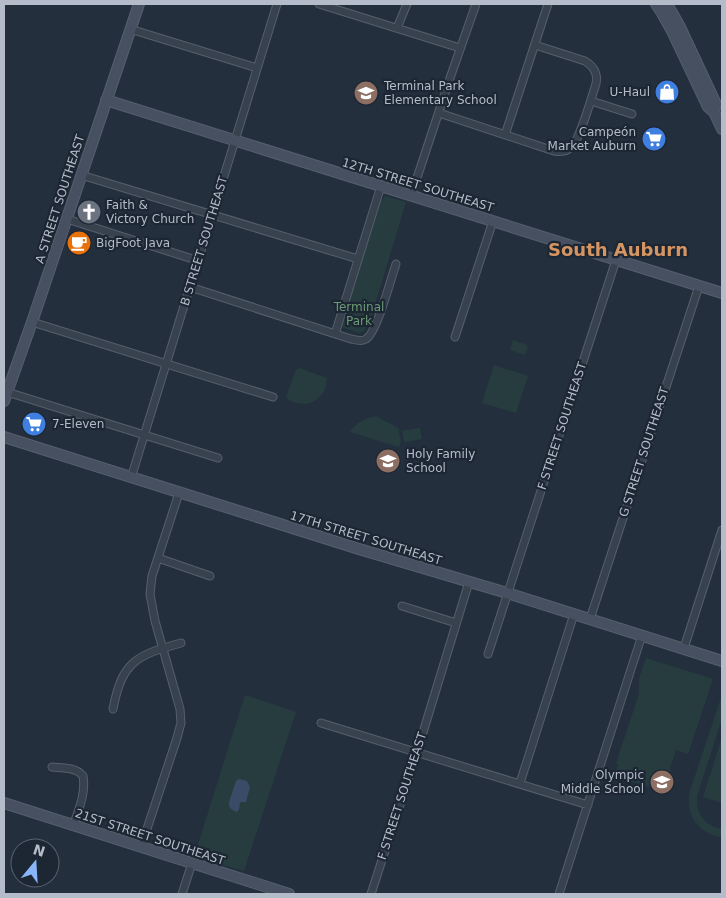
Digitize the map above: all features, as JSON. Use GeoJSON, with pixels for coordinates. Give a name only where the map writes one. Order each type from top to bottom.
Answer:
{"type":"FeatureCollection","features":[{"type":"Feature","properties":{"kind":"street","name":"A STREET SOUTHEAST"},"geometry":{"type":"LineString","coordinates":[[5,397],[139,4]]}},
{"type":"Feature","properties":{"kind":"street","name":"B STREET SOUTHEAST"},"geometry":{"type":"LineString","coordinates":[[131,478],[277,4]]}},
{"type":"Feature","properties":{"kind":"street"},"geometry":{"type":"LineString","coordinates":[[319,4],[460,48]]}},
{"type":"Feature","properties":{"kind":"street"},"geometry":{"type":"LineString","coordinates":[[397,28],[407,4]]}},
{"type":"Feature","properties":{"kind":"street"},"geometry":{"type":"LineString","coordinates":[[411,196],[476,4]]}},
{"type":"Feature","properties":{"kind":"street"},"geometry":{"type":"LineString","coordinates":[[506,135],[548,4]]}},
{"type":"Feature","properties":{"kind":"street"},"geometry":{"type":"LineString","coordinates":[[656,4],[672,31],[708,107],[714,112],[722,129]]}},
{"type":"Feature","properties":{"kind":"street"},"geometry":{"type":"LineString","coordinates":[[667,4],[680,27],[716,104],[714,112]]}},
{"type":"Feature","properties":{"kind":"street"},"geometry":{"type":"LineString","coordinates":[[130,28],[257,68]]}},
{"type":"Feature","properties":{"kind":"street"},"geometry":{"type":"LineString","coordinates":[[439,113],[554,151],[570,149],[576,141],[597,83],[595,70],[585,62],[535,45]]}},
{"type":"Feature","properties":{"kind":"street","name":"12TH STREET SOUTHEAST"},"geometry":{"type":"LineString","coordinates":[[106,100],[722,293]]}},
{"type":"Feature","properties":{"kind":"street"},"geometry":{"type":"LineString","coordinates":[[591,101],[632,114]]}},
{"type":"Feature","properties":{"kind":"street"},"geometry":{"type":"LineString","coordinates":[[82,175],[358,258]]}},
{"type":"Feature","properties":{"kind":"street"},"geometry":{"type":"LineString","coordinates":[[335,334],[381,186]]}},
{"type":"Feature","properties":{"kind":"street"},"geometry":{"type":"LineString","coordinates":[[67,219],[199,261]]}},
{"type":"Feature","properties":{"kind":"street"},"geometry":{"type":"LineString","coordinates":[[455,337],[493,221]]}},
{"type":"Feature","properties":{"kind":"street","name":"F STREET SOUTHEAST"},"geometry":{"type":"LineString","coordinates":[[488,654],[616,260]]}},
{"type":"Feature","properties":{"kind":"street"},"geometry":{"type":"LineString","coordinates":[[190,287],[351,339],[364,340],[371,334],[378,318],[396,264]]}},
{"type":"Feature","properties":{"kind":"street","name":"G STREET SOUTHEAST"},"geometry":{"type":"LineString","coordinates":[[590,619],[699,286]]}},
{"type":"Feature","properties":{"kind":"street"},"geometry":{"type":"LineString","coordinates":[[32,322],[273,396]]}},
{"type":"Feature","properties":{"kind":"street"},"geometry":{"type":"LineString","coordinates":[[5,397],[144,435],[218,458]]}},
{"type":"Feature","properties":{"kind":"street","name":"17TH STREET SOUTHEAST"},"geometry":{"type":"LineString","coordinates":[[4,437],[722,661]]}},
{"type":"Feature","properties":{"kind":"street"},"geometry":{"type":"LineString","coordinates":[[141,847],[178,738],[181,723],[180,709],[152,612],[150,594],[152,576],[179,493]]}},
{"type":"Feature","properties":{"kind":"street"},"geometry":{"type":"LineString","coordinates":[[684,648],[722,530]]}},
{"type":"Feature","properties":{"kind":"street"},"geometry":{"type":"LineString","coordinates":[[158,558],[210,576]]}},
{"type":"Feature","properties":{"kind":"street","name":"F STREET SOUTHEAST"},"geometry":{"type":"LineString","coordinates":[[371,894],[469,582]]}},
{"type":"Feature","properties":{"kind":"street"},"geometry":{"type":"LineString","coordinates":[[402,606],[456,623]]}},
{"type":"Feature","properties":{"kind":"street"},"geometry":{"type":"LineString","coordinates":[[520,783],[574,614]]}},
{"type":"Feature","properties":{"kind":"street"},"geometry":{"type":"LineString","coordinates":[[559,894],[642,635]]}},
{"type":"Feature","properties":{"kind":"street"},"geometry":{"type":"LineString","coordinates":[[113,709],[120,684],[132,664],[145,655],[181,643]]}},
{"type":"Feature","properties":{"kind":"street"},"geometry":{"type":"LineString","coordinates":[[321,723],[588,805]]}},
{"type":"Feature","properties":{"kind":"street"},"geometry":{"type":"LineString","coordinates":[[52,767],[78,770],[83,776],[83,796],[73,826]]}},
{"type":"Feature","properties":{"kind":"street","name":"21ST STREET SOUTHEAST"},"geometry":{"type":"LineString","coordinates":[[4,803],[289,894]]}},
{"type":"Feature","properties":{"kind":"street"},"geometry":{"type":"LineString","coordinates":[[182,894],[192,863]]}},
{"type":"Feature","properties":{"kind":"green space","name":"Terminal Park"},"geometry":{"type":"Polygon","coordinates":[[[385,196],[406,202],[369,325],[367,324],[364,331],[359,333],[342,327],[342,322],[381,201],[385,196]]]}},
{"type":"Feature","properties":{"kind":"green space"},"geometry":{"type":"Polygon","coordinates":[[[513,340],[527,345],[525,355],[510,350],[513,340]]]}},
{"type":"Feature","properties":{"kind":"green space"},"geometry":{"type":"Polygon","coordinates":[[[494,365],[528,376],[516,413],[482,403],[494,365]]]}},
{"type":"Feature","properties":{"kind":"green space"},"geometry":{"type":"Polygon","coordinates":[[[299,368],[327,378],[325,390],[318,398],[309,403],[297,403],[286,397],[296,370],[299,368]]]}},
{"type":"Feature","properties":{"kind":"green space"},"geometry":{"type":"Polygon","coordinates":[[[376,416],[398,428],[401,441],[399,447],[350,432],[361,421],[376,416]]]}},
{"type":"Feature","properties":{"kind":"green space"},"geometry":{"type":"Polygon","coordinates":[[[420,428],[422,439],[404,442],[402,431],[420,428]]]}},
{"type":"Feature","properties":{"kind":"green space"},"geometry":{"type":"Polygon","coordinates":[[[646,658],[713,679],[688,754],[676,750],[670,768],[669,793],[614,776],[618,764],[616,763],[639,694],[639,678],[646,658]]]}},
{"type":"Feature","properties":{"kind":"green space"},"geometry":{"type":"Polygon","coordinates":[[[245,695],[296,712],[244,871],[194,857],[245,695]]]}},
{"type":"Feature","properties":{"kind":"green space"},"geometry":{"type":"Polygon","coordinates":[[[722,698],[722,719],[697,800],[699,812],[705,821],[722,829],[721,837],[699,827],[691,815],[689,799],[690,791],[722,698]]]}},
{"type":"Feature","properties":{"kind":"green space"},"geometry":{"type":"Polygon","coordinates":[[[722,737],[722,803],[703,797],[722,737]]]}},
{"type":"Feature","properties":{"kind":"water"},"geometry":{"type":"Polygon","coordinates":[[[239,779],[247,781],[250,787],[246,802],[240,803],[239,810],[236,812],[231,809],[229,802],[236,781],[239,779]]]}},
{"type":"Feature","properties":{"kind":"place","name":"U-Haul"},"geometry":{"type":"Point","coordinates":[667,92]}},
{"type":"Feature","properties":{"kind":"place","name":"Terminal Park Elementary School"},"geometry":{"type":"Point","coordinates":[366,93]}},
{"type":"Feature","properties":{"kind":"place","name":"Campeón Market Auburn"},"geometry":{"type":"Point","coordinates":[654,139]}},
{"type":"Feature","properties":{"kind":"place","name":"Faith & Victory Church"},"geometry":{"type":"Point","coordinates":[89,212]}},
{"type":"Feature","properties":{"kind":"place","name":"BigFoot Java"},"geometry":{"type":"Point","coordinates":[79,243]}},
{"type":"Feature","properties":{"kind":"place","name":"7-Eleven"},"geometry":{"type":"Point","coordinates":[34,424]}},
{"type":"Feature","properties":{"kind":"place","name":"Holy Family School"},"geometry":{"type":"Point","coordinates":[388,461]}},
{"type":"Feature","properties":{"kind":"place","name":"Olympic Middle School"},"geometry":{"type":"Point","coordinates":[662,782]}},
{"type":"Feature","properties":{"kind":"district","name":"South Auburn"},"geometry":{"type":"Point","coordinates":[618,249]}}]}
